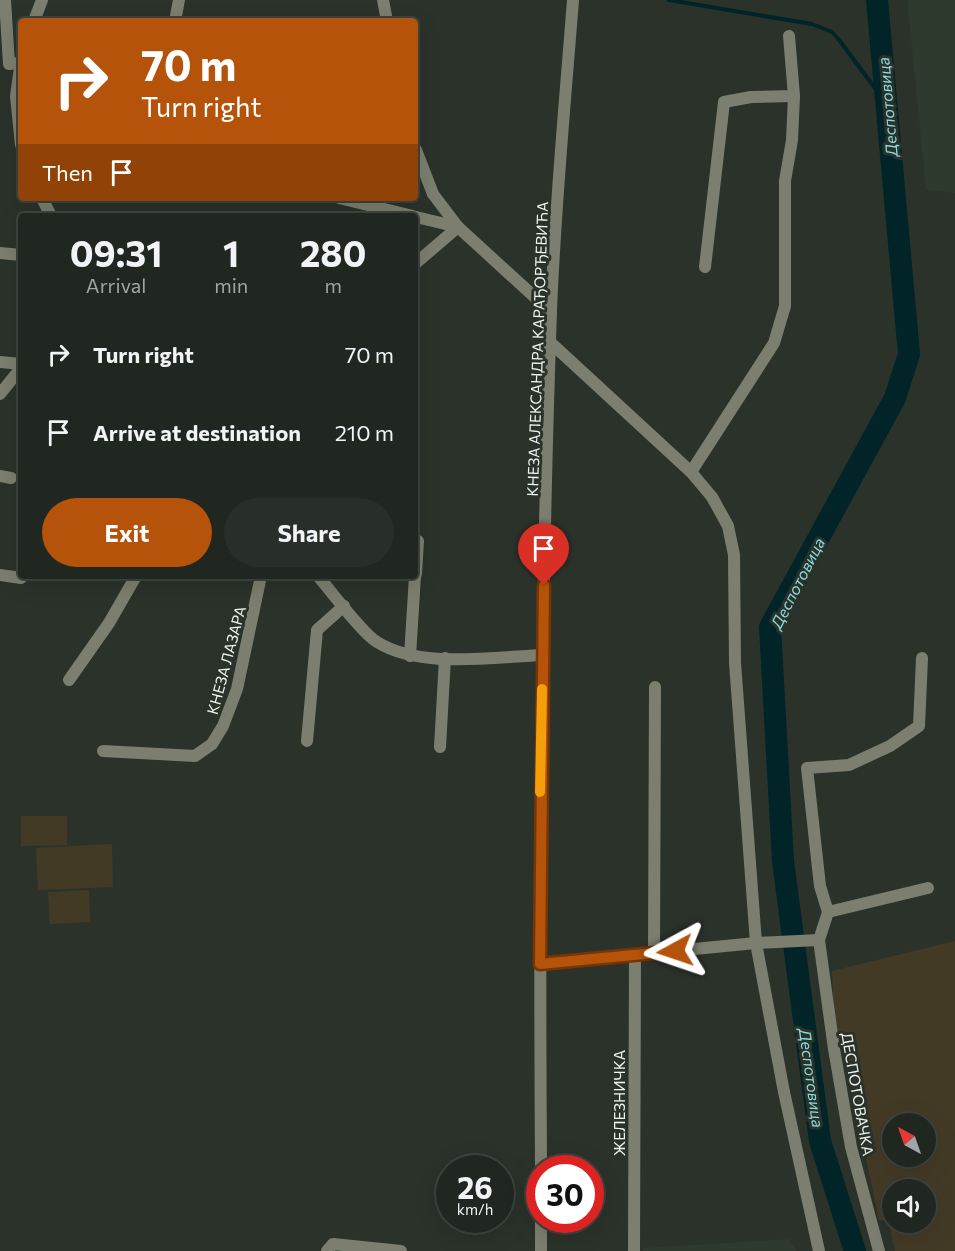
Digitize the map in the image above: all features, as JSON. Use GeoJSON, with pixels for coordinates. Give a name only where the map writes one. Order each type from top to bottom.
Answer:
{"type":"FeatureCollection","features":[{"type":"Feature","properties":{"kind":"street"},"geometry":{"type":"LineString","coordinates":[[5,0],[14,63],[18,116]]}},
{"type":"Feature","properties":{"kind":"street"},"geometry":{"type":"LineString","coordinates":[[35,18],[42,0]]}},
{"type":"Feature","properties":{"kind":"street"},"geometry":{"type":"LineString","coordinates":[[175,18],[178,0]]}},
{"type":"Feature","properties":{"kind":"street"},"geometry":{"type":"LineString","coordinates":[[383,0],[386,18]]}},
{"type":"Feature","properties":{"kind":"street","name":"КНЕЗА АЛЕКСАНДРА КАРАЂОРЂЕВИЋА"},"geometry":{"type":"LineString","coordinates":[[541,1155],[542,655],[551,312],[573,1]]}},
{"type":"Feature","properties":{"kind":"street"},"geometry":{"type":"LineString","coordinates":[[691,472],[774,343],[781,324],[785,306],[785,181],[792,140],[794,96],[789,36]]}},
{"type":"Feature","properties":{"kind":"street"},"geometry":{"type":"LineString","coordinates":[[705,267],[724,102],[751,97],[794,96]]}},
{"type":"Feature","properties":{"kind":"street"},"geometry":{"type":"LineString","coordinates":[[418,155],[433,194],[458,227],[551,312]]}},
{"type":"Feature","properties":{"kind":"street"},"geometry":{"type":"LineString","coordinates":[[352,201],[402,213]]}},
{"type":"Feature","properties":{"kind":"street"},"geometry":{"type":"LineString","coordinates":[[418,217],[458,227]]}},
{"type":"Feature","properties":{"kind":"street"},"geometry":{"type":"LineString","coordinates":[[418,261],[458,227]]}},
{"type":"Feature","properties":{"kind":"street"},"geometry":{"type":"LineString","coordinates":[[0,254],[18,255]]}},
{"type":"Feature","properties":{"kind":"street"},"geometry":{"type":"LineString","coordinates":[[551,343],[691,472],[712,497],[728,526],[734,555],[735,663],[756,943],[784,1092],[819,1251]]}},
{"type":"Feature","properties":{"kind":"street"},"geometry":{"type":"LineString","coordinates":[[0,362],[18,365]]}},
{"type":"Feature","properties":{"kind":"street"},"geometry":{"type":"LineString","coordinates":[[0,394],[18,370]]}},
{"type":"Feature","properties":{"kind":"street"},"geometry":{"type":"LineString","coordinates":[[0,575],[18,578]]}},
{"type":"Feature","properties":{"kind":"street"},"geometry":{"type":"LineString","coordinates":[[69,680],[109,623],[134,579]]}},
{"type":"Feature","properties":{"kind":"street","name":"КНЕЗА ЛАЗАРА"},"geometry":{"type":"LineString","coordinates":[[103,752],[195,756],[213,744],[223,726],[237,689],[260,579]]}},
{"type":"Feature","properties":{"kind":"street"},"geometry":{"type":"LineString","coordinates":[[321,579],[376,642],[410,656],[445,658],[542,655]]}},
{"type":"Feature","properties":{"kind":"street"},"geometry":{"type":"LineString","coordinates":[[410,656],[415,579]]}},
{"type":"Feature","properties":{"kind":"street"},"geometry":{"type":"LineString","coordinates":[[307,741],[317,630],[344,606]]}},
{"type":"Feature","properties":{"kind":"street"},"geometry":{"type":"LineString","coordinates":[[440,747],[445,658]]}},
{"type":"Feature","properties":{"kind":"street"},"geometry":{"type":"LineString","coordinates":[[540,964],[756,943],[814,940],[828,912],[820,886],[807,768],[849,765],[890,746],[919,726],[922,658]]}},
{"type":"Feature","properties":{"kind":"street"},"geometry":{"type":"LineString","coordinates":[[654,954],[655,687]]}},
{"type":"Feature","properties":{"kind":"street"},"geometry":{"type":"LineString","coordinates":[[828,912],[928,888]]}},
{"type":"Feature","properties":{"kind":"street","name":"ДЕСПОТОВАЧКА"},"geometry":{"type":"LineString","coordinates":[[814,940],[851,1147],[879,1251]]}},
{"type":"Feature","properties":{"kind":"street","name":"ЖЕЛЕЗНИЧКА"},"geometry":{"type":"LineString","coordinates":[[634,1251],[635,955]]}},
{"type":"Feature","properties":{"kind":"street"},"geometry":{"type":"LineString","coordinates":[[541,1233],[541,1251]]}},
{"type":"Feature","properties":{"kind":"street"},"geometry":{"type":"LineString","coordinates":[[327,1251],[333,1244],[401,1251]]}},
{"type":"Feature","properties":{"kind":"shaded area"},"geometry":{"type":"Polygon","coordinates":[[[907,0],[955,0],[955,193],[926,190],[907,0]]]}},
{"type":"Feature","properties":{"kind":"shaded area"},"geometry":{"type":"Polygon","coordinates":[[[21,816],[67,816],[67,845],[21,846],[21,816]]]}},
{"type":"Feature","properties":{"kind":"shaded area"},"geometry":{"type":"Polygon","coordinates":[[[112,844],[113,887],[38,890],[36,848],[112,844]]]}},
{"type":"Feature","properties":{"kind":"shaded area"},"geometry":{"type":"Polygon","coordinates":[[[89,890],[90,922],[50,924],[48,892],[89,890]]]}},
{"type":"Feature","properties":{"kind":"shaded area"},"geometry":{"type":"Polygon","coordinates":[[[955,941],[955,1251],[895,1251],[891,1233],[936,1233],[936,1179],[882,1179],[882,1220],[879,1220],[834,1011],[832,971],[955,941]]]}},
{"type":"Feature","properties":{"kind":"shaded area"},"geometry":{"type":"Polygon","coordinates":[[[789,1239],[796,1251],[643,1251],[643,1248],[789,1239]]]}},
{"type":"Feature","properties":{"kind":"waterway"},"geometry":{"type":"LineString","coordinates":[[669,0],[812,24],[832,32],[886,103]]}},
{"type":"Feature","properties":{"kind":"waterway","name":"Деспотовица"},"geometry":{"type":"LineString","coordinates":[[855,1251],[820,1141],[783,861],[770,627],[895,398],[909,354],[877,0]]}},
{"type":"Feature","properties":{"kind":"slow traffic"},"geometry":{"type":"LineString","coordinates":[[540,792],[542,689]]}},
{"type":"Feature","properties":{"kind":"route"},"geometry":{"type":"LineString","coordinates":[[544,585],[540,964],[675,951]]}}]}
